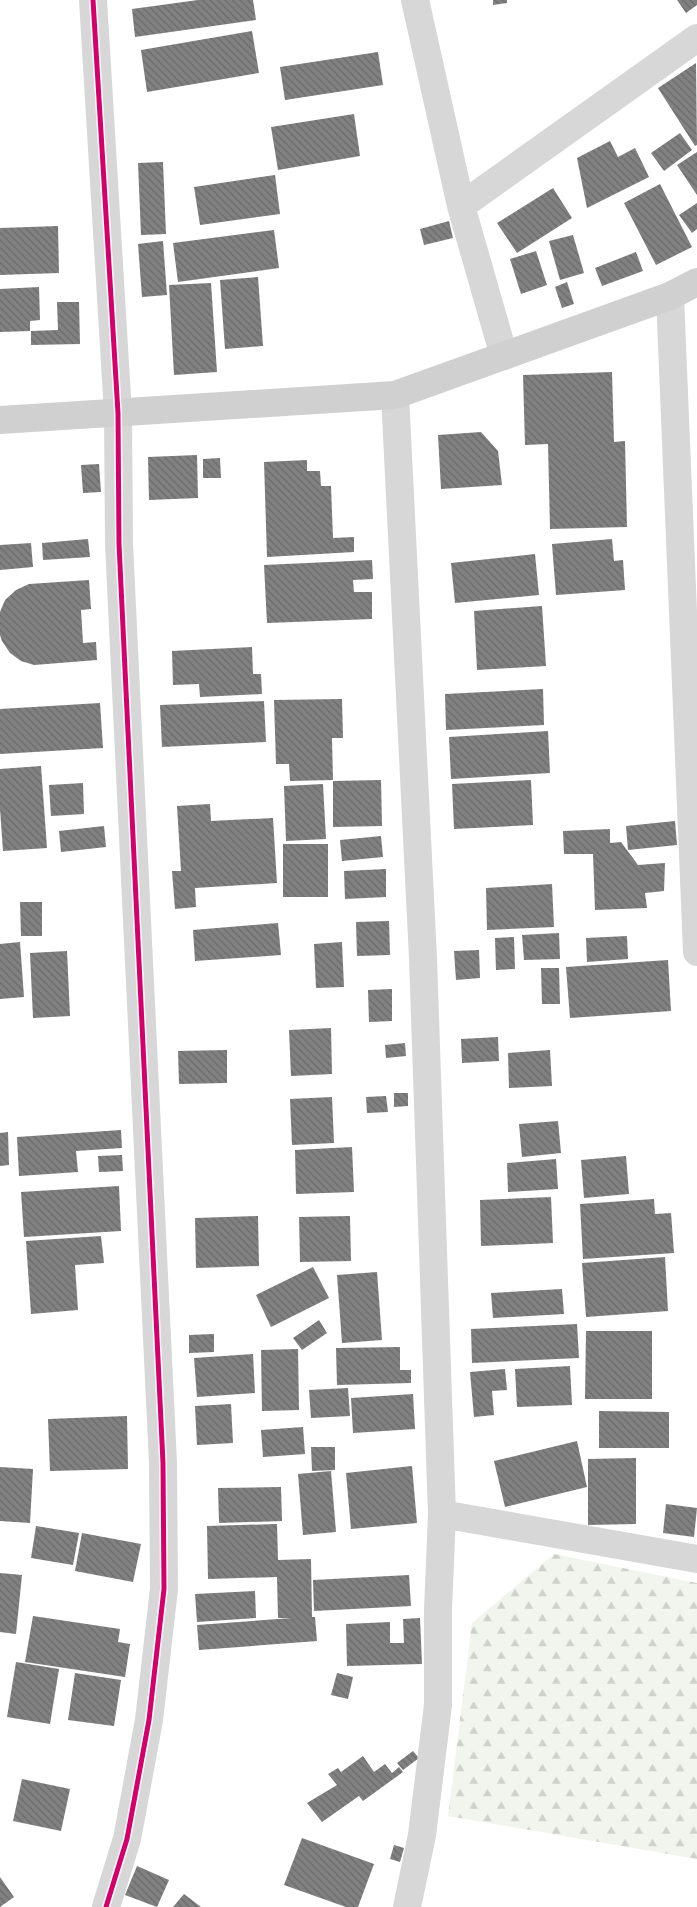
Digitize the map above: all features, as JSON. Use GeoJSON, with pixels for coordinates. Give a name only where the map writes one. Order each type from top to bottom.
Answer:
{"type":"FeatureCollection","features":[{"type":"Feature","properties":{"kind":"street"},"geometry":{"type":"LineString","coordinates":[[93,0],[118,413],[120,554],[163,1454],[164,1589],[149,1720],[127,1839],[106,1907]]}},
{"type":"Feature","properties":{"kind":"street"},"geometry":{"type":"LineString","coordinates":[[415,0],[461,206],[504,356]]}},
{"type":"Feature","properties":{"kind":"street"},"geometry":{"type":"LineString","coordinates":[[461,206],[697,38]]}},
{"type":"Feature","properties":{"kind":"street"},"geometry":{"type":"LineString","coordinates":[[0,420],[395,395],[670,296],[697,282]]}},
{"type":"Feature","properties":{"kind":"street"},"geometry":{"type":"LineString","coordinates":[[670,296],[697,952]]}},
{"type":"Feature","properties":{"kind":"street"},"geometry":{"type":"LineString","coordinates":[[395,395],[423,958],[442,1514],[438,1610],[438,1705],[422,1835],[408,1907]]}},
{"type":"Feature","properties":{"kind":"street"},"geometry":{"type":"LineString","coordinates":[[442,1514],[697,1559]]}},
{"type":"Feature","properties":{"kind":"green space"},"geometry":{"type":"Polygon","coordinates":[[[554,1554],[697,1583],[697,1859],[448,1816],[472,1623],[554,1554]]]}},
{"type":"Feature","properties":{"kind":"building"},"geometry":{"type":"Polygon","coordinates":[[[198,0],[253,0],[256,20],[135,37],[132,9],[198,0]]]}},
{"type":"Feature","properties":{"kind":"building"},"geometry":{"type":"Polygon","coordinates":[[[493,0],[507,0],[507,3],[493,5],[493,0]]]}},
{"type":"Feature","properties":{"kind":"building"},"geometry":{"type":"Polygon","coordinates":[[[677,0],[697,0],[697,5],[686,13],[677,0]]]}},
{"type":"Feature","properties":{"kind":"building"},"geometry":{"type":"Polygon","coordinates":[[[252,31],[259,73],[147,92],[141,50],[252,31]]]}},
{"type":"Feature","properties":{"kind":"building"},"geometry":{"type":"Polygon","coordinates":[[[378,52],[383,85],[285,100],[280,67],[378,52]]]}},
{"type":"Feature","properties":{"kind":"building"},"geometry":{"type":"Polygon","coordinates":[[[696,63],[697,145],[695,146],[658,88],[696,63]]]}},
{"type":"Feature","properties":{"kind":"building"},"geometry":{"type":"Polygon","coordinates":[[[354,114],[360,156],[278,170],[271,127],[354,114]]]}},
{"type":"Feature","properties":{"kind":"building"},"geometry":{"type":"Polygon","coordinates":[[[680,133],[692,150],[664,171],[651,153],[680,133]]]}},
{"type":"Feature","properties":{"kind":"building"},"geometry":{"type":"Polygon","coordinates":[[[610,141],[618,157],[635,148],[649,177],[587,208],[577,158],[610,141]]]}},
{"type":"Feature","properties":{"kind":"building"},"geometry":{"type":"Polygon","coordinates":[[[697,152],[697,195],[677,165],[697,152]]]}},
{"type":"Feature","properties":{"kind":"building"},"geometry":{"type":"Polygon","coordinates":[[[163,162],[166,234],[141,235],[138,163],[163,162]]]}},
{"type":"Feature","properties":{"kind":"building"},"geometry":{"type":"Polygon","coordinates":[[[275,175],[280,214],[200,225],[194,187],[275,175]]]}},
{"type":"Feature","properties":{"kind":"building"},"geometry":{"type":"Polygon","coordinates":[[[660,184],[692,247],[656,265],[624,203],[660,184]]]}},
{"type":"Feature","properties":{"kind":"building"},"geometry":{"type":"Polygon","coordinates":[[[553,188],[572,218],[517,253],[497,223],[553,188]]]}},
{"type":"Feature","properties":{"kind":"building"},"geometry":{"type":"Polygon","coordinates":[[[697,203],[697,229],[692,233],[679,215],[697,203]]]}},
{"type":"Feature","properties":{"kind":"building"},"geometry":{"type":"Polygon","coordinates":[[[449,221],[453,238],[424,245],[420,229],[449,221]]]}},
{"type":"Feature","properties":{"kind":"building"},"geometry":{"type":"Polygon","coordinates":[[[58,226],[59,273],[0,275],[0,228],[58,226]]]}},
{"type":"Feature","properties":{"kind":"building"},"geometry":{"type":"Polygon","coordinates":[[[274,230],[279,268],[178,282],[173,243],[274,230]]]}},
{"type":"Feature","properties":{"kind":"building"},"geometry":{"type":"Polygon","coordinates":[[[573,235],[584,273],[560,280],[549,241],[573,235]]]}},
{"type":"Feature","properties":{"kind":"building"},"geometry":{"type":"Polygon","coordinates":[[[163,241],[167,295],[142,297],[138,244],[163,241]]]}},
{"type":"Feature","properties":{"kind":"building"},"geometry":{"type":"Polygon","coordinates":[[[536,251],[547,285],[521,294],[510,259],[536,251]]]}},
{"type":"Feature","properties":{"kind":"building"},"geometry":{"type":"Polygon","coordinates":[[[636,252],[643,271],[602,286],[595,268],[636,252]]]}},
{"type":"Feature","properties":{"kind":"building"},"geometry":{"type":"Polygon","coordinates":[[[258,277],[263,346],[225,349],[220,280],[258,277]]]}},
{"type":"Feature","properties":{"kind":"building"},"geometry":{"type":"Polygon","coordinates":[[[567,282],[574,304],[562,308],[555,287],[567,282]]]}},
{"type":"Feature","properties":{"kind":"building"},"geometry":{"type":"Polygon","coordinates":[[[211,283],[217,372],[174,375],[169,285],[211,283]]]}},
{"type":"Feature","properties":{"kind":"building"},"geometry":{"type":"Polygon","coordinates":[[[39,287],[40,320],[30,321],[30,331],[0,332],[0,289],[39,287]]]}},
{"type":"Feature","properties":{"kind":"building"},"geometry":{"type":"Polygon","coordinates":[[[57,302],[79,302],[80,344],[31,345],[31,331],[58,330],[57,302]]]}},
{"type":"Feature","properties":{"kind":"building"},"geometry":{"type":"Polygon","coordinates":[[[612,372],[614,442],[625,441],[627,527],[550,529],[548,444],[525,445],[523,375],[612,372]]]}},
{"type":"Feature","properties":{"kind":"building"},"geometry":{"type":"Polygon","coordinates":[[[481,432],[498,451],[502,485],[441,489],[438,435],[481,432]]]}},
{"type":"Feature","properties":{"kind":"building"},"geometry":{"type":"Polygon","coordinates":[[[197,455],[198,498],[149,500],[148,457],[197,455]]]}},
{"type":"Feature","properties":{"kind":"building"},"geometry":{"type":"Polygon","coordinates":[[[220,458],[221,478],[203,478],[203,459],[220,458]]]}},
{"type":"Feature","properties":{"kind":"building"},"geometry":{"type":"Polygon","coordinates":[[[307,460],[307,471],[320,471],[321,486],[331,486],[333,538],[354,537],[354,552],[267,557],[264,462],[307,460]]]}},
{"type":"Feature","properties":{"kind":"building"},"geometry":{"type":"Polygon","coordinates":[[[99,464],[101,492],[83,493],[81,465],[99,464]]]}},
{"type":"Feature","properties":{"kind":"building"},"geometry":{"type":"Polygon","coordinates":[[[88,539],[90,557],[43,560],[42,543],[88,539]]]}},
{"type":"Feature","properties":{"kind":"building"},"geometry":{"type":"Polygon","coordinates":[[[612,539],[614,561],[623,560],[625,590],[556,595],[552,544],[612,539]]]}},
{"type":"Feature","properties":{"kind":"building"},"geometry":{"type":"Polygon","coordinates":[[[31,543],[33,567],[0,570],[0,545],[31,543]]]}},
{"type":"Feature","properties":{"kind":"building"},"geometry":{"type":"Polygon","coordinates":[[[535,554],[539,595],[455,603],[451,563],[535,554]]]}},
{"type":"Feature","properties":{"kind":"building"},"geometry":{"type":"Polygon","coordinates":[[[372,560],[373,579],[353,580],[354,592],[372,592],[372,619],[267,623],[264,565],[372,560]]]}},
{"type":"Feature","properties":{"kind":"building"},"geometry":{"type":"Polygon","coordinates":[[[89,580],[91,609],[81,610],[83,643],[96,642],[97,660],[34,665],[21,661],[10,653],[0,635],[0,612],[5,600],[16,590],[29,584],[89,580]]]}},
{"type":"Feature","properties":{"kind":"building"},"geometry":{"type":"Polygon","coordinates":[[[542,606],[546,666],[477,670],[474,611],[542,606]]]}},
{"type":"Feature","properties":{"kind":"building"},"geometry":{"type":"Polygon","coordinates":[[[252,647],[253,674],[261,674],[262,694],[200,697],[199,684],[173,685],[172,651],[252,647]]]}},
{"type":"Feature","properties":{"kind":"building"},"geometry":{"type":"Polygon","coordinates":[[[543,689],[544,725],[446,730],[445,694],[543,689]]]}},
{"type":"Feature","properties":{"kind":"building"},"geometry":{"type":"Polygon","coordinates":[[[342,699],[343,738],[332,738],[333,780],[290,781],[289,764],[276,764],[274,700],[342,699]]]}},
{"type":"Feature","properties":{"kind":"building"},"geometry":{"type":"Polygon","coordinates":[[[264,701],[266,742],[162,747],[160,705],[264,701]]]}},
{"type":"Feature","properties":{"kind":"building"},"geometry":{"type":"Polygon","coordinates":[[[100,703],[103,748],[0,754],[0,709],[100,703]]]}},
{"type":"Feature","properties":{"kind":"building"},"geometry":{"type":"Polygon","coordinates":[[[548,731],[550,773],[451,779],[449,737],[548,731]]]}},
{"type":"Feature","properties":{"kind":"building"},"geometry":{"type":"Polygon","coordinates":[[[41,766],[47,848],[3,851],[0,769],[41,766]]]}},
{"type":"Feature","properties":{"kind":"building"},"geometry":{"type":"Polygon","coordinates":[[[381,780],[382,826],[333,827],[333,781],[381,780]]]}},
{"type":"Feature","properties":{"kind":"building"},"geometry":{"type":"Polygon","coordinates":[[[531,780],[533,825],[454,829],[452,784],[531,780]]]}},
{"type":"Feature","properties":{"kind":"building"},"geometry":{"type":"Polygon","coordinates":[[[83,783],[84,814],[51,816],[49,785],[83,783]]]}},
{"type":"Feature","properties":{"kind":"building"},"geometry":{"type":"Polygon","coordinates":[[[323,784],[326,839],[286,841],[284,786],[323,784]]]}},
{"type":"Feature","properties":{"kind":"building"},"geometry":{"type":"Polygon","coordinates":[[[210,804],[211,821],[273,818],[277,883],[195,888],[196,907],[175,909],[172,871],[181,871],[177,806],[210,804]]]}},
{"type":"Feature","properties":{"kind":"building"},"geometry":{"type":"Polygon","coordinates":[[[675,821],[677,845],[628,850],[626,826],[675,821]]]}},
{"type":"Feature","properties":{"kind":"building"},"geometry":{"type":"Polygon","coordinates":[[[104,826],[106,847],[61,852],[59,831],[104,826]]]}},
{"type":"Feature","properties":{"kind":"building"},"geometry":{"type":"Polygon","coordinates":[[[610,829],[610,843],[621,842],[638,865],[665,863],[664,891],[645,893],[647,908],[595,910],[593,854],[564,854],[563,831],[610,829]]]}},
{"type":"Feature","properties":{"kind":"building"},"geometry":{"type":"Polygon","coordinates":[[[381,836],[383,857],[342,861],[340,840],[381,836]]]}},
{"type":"Feature","properties":{"kind":"building"},"geometry":{"type":"Polygon","coordinates":[[[283,844],[328,844],[328,897],[283,897],[283,844]]]}},
{"type":"Feature","properties":{"kind":"building"},"geometry":{"type":"Polygon","coordinates":[[[386,869],[386,897],[345,899],[344,871],[386,869]]]}},
{"type":"Feature","properties":{"kind":"building"},"geometry":{"type":"Polygon","coordinates":[[[552,884],[554,927],[487,930],[486,888],[552,884]]]}},
{"type":"Feature","properties":{"kind":"building"},"geometry":{"type":"Polygon","coordinates":[[[20,902],[42,902],[42,936],[21,936],[20,902]]]}},
{"type":"Feature","properties":{"kind":"building"},"geometry":{"type":"Polygon","coordinates":[[[389,921],[390,955],[357,956],[356,922],[389,921]]]}},
{"type":"Feature","properties":{"kind":"building"},"geometry":{"type":"Polygon","coordinates":[[[278,923],[281,955],[195,961],[193,930],[278,923]]]}},
{"type":"Feature","properties":{"kind":"building"},"geometry":{"type":"Polygon","coordinates":[[[559,933],[560,959],[524,960],[522,935],[559,933]]]}},
{"type":"Feature","properties":{"kind":"building"},"geometry":{"type":"Polygon","coordinates":[[[627,936],[628,959],[587,962],[586,938],[627,936]]]}},
{"type":"Feature","properties":{"kind":"building"},"geometry":{"type":"Polygon","coordinates":[[[514,937],[515,969],[496,970],[495,938],[514,937]]]}},
{"type":"Feature","properties":{"kind":"building"},"geometry":{"type":"Polygon","coordinates":[[[20,942],[24,997],[0,999],[0,944],[20,942]]]}},
{"type":"Feature","properties":{"kind":"building"},"geometry":{"type":"Polygon","coordinates":[[[342,942],[344,987],[316,988],[314,944],[342,942]]]}},
{"type":"Feature","properties":{"kind":"building"},"geometry":{"type":"Polygon","coordinates":[[[479,950],[480,978],[456,980],[454,951],[479,950]]]}},
{"type":"Feature","properties":{"kind":"building"},"geometry":{"type":"Polygon","coordinates":[[[67,951],[70,1016],[33,1018],[30,953],[67,951]]]}},
{"type":"Feature","properties":{"kind":"building"},"geometry":{"type":"Polygon","coordinates":[[[668,960],[671,1011],[570,1018],[566,967],[668,960]]]}},
{"type":"Feature","properties":{"kind":"building"},"geometry":{"type":"Polygon","coordinates":[[[541,968],[559,968],[560,1004],[542,1004],[541,968]]]}},
{"type":"Feature","properties":{"kind":"building"},"geometry":{"type":"Polygon","coordinates":[[[392,989],[392,1021],[369,1022],[368,990],[392,989]]]}},
{"type":"Feature","properties":{"kind":"building"},"geometry":{"type":"Polygon","coordinates":[[[331,1028],[332,1074],[291,1076],[289,1030],[331,1028]]]}},
{"type":"Feature","properties":{"kind":"building"},"geometry":{"type":"Polygon","coordinates":[[[498,1037],[499,1061],[462,1063],[461,1039],[498,1037]]]}},
{"type":"Feature","properties":{"kind":"building"},"geometry":{"type":"Polygon","coordinates":[[[405,1043],[406,1056],[386,1058],[385,1045],[405,1043]]]}},
{"type":"Feature","properties":{"kind":"building"},"geometry":{"type":"Polygon","coordinates":[[[227,1050],[227,1083],[179,1084],[178,1051],[227,1050]]]}},
{"type":"Feature","properties":{"kind":"building"},"geometry":{"type":"Polygon","coordinates":[[[550,1050],[552,1086],[509,1088],[508,1053],[550,1050]]]}},
{"type":"Feature","properties":{"kind":"building"},"geometry":{"type":"Polygon","coordinates":[[[394,1093],[408,1093],[408,1106],[394,1107],[394,1093]]]}},
{"type":"Feature","properties":{"kind":"building"},"geometry":{"type":"Polygon","coordinates":[[[386,1096],[388,1112],[367,1113],[366,1097],[386,1096]]]}},
{"type":"Feature","properties":{"kind":"building"},"geometry":{"type":"Polygon","coordinates":[[[332,1097],[334,1143],[292,1145],[290,1099],[332,1097]]]}},
{"type":"Feature","properties":{"kind":"building"},"geometry":{"type":"Polygon","coordinates":[[[558,1121],[561,1153],[522,1157],[519,1124],[558,1121]]]}},
{"type":"Feature","properties":{"kind":"building"},"geometry":{"type":"Polygon","coordinates":[[[121,1130],[122,1148],[76,1151],[78,1172],[19,1176],[17,1137],[121,1130]]]}},
{"type":"Feature","properties":{"kind":"building"},"geometry":{"type":"Polygon","coordinates":[[[8,1132],[9,1165],[0,1166],[0,1133],[8,1132]]]}},
{"type":"Feature","properties":{"kind":"building"},"geometry":{"type":"Polygon","coordinates":[[[352,1147],[354,1192],[296,1194],[295,1150],[352,1147]]]}},
{"type":"Feature","properties":{"kind":"building"},"geometry":{"type":"Polygon","coordinates":[[[122,1155],[123,1171],[99,1172],[98,1156],[122,1155]]]}},
{"type":"Feature","properties":{"kind":"building"},"geometry":{"type":"Polygon","coordinates":[[[626,1156],[629,1194],[584,1198],[581,1160],[626,1156]]]}},
{"type":"Feature","properties":{"kind":"building"},"geometry":{"type":"Polygon","coordinates":[[[556,1159],[558,1189],[508,1192],[507,1163],[556,1159]]]}},
{"type":"Feature","properties":{"kind":"building"},"geometry":{"type":"Polygon","coordinates":[[[119,1186],[121,1231],[24,1237],[21,1192],[119,1186]]]}},
{"type":"Feature","properties":{"kind":"building"},"geometry":{"type":"Polygon","coordinates":[[[551,1197],[553,1243],[481,1246],[480,1200],[551,1197]]]}},
{"type":"Feature","properties":{"kind":"building"},"geometry":{"type":"Polygon","coordinates":[[[654,1199],[655,1214],[671,1213],[674,1253],[583,1259],[580,1204],[654,1199]]]}},
{"type":"Feature","properties":{"kind":"building"},"geometry":{"type":"Polygon","coordinates":[[[258,1216],[259,1266],[196,1268],[195,1218],[258,1216]]]}},
{"type":"Feature","properties":{"kind":"building"},"geometry":{"type":"Polygon","coordinates":[[[350,1216],[351,1261],[300,1262],[299,1217],[350,1216]]]}},
{"type":"Feature","properties":{"kind":"building"},"geometry":{"type":"Polygon","coordinates":[[[101,1236],[104,1263],[75,1265],[78,1310],[31,1314],[26,1241],[101,1236]]]}},
{"type":"Feature","properties":{"kind":"building"},"geometry":{"type":"Polygon","coordinates":[[[665,1257],[668,1311],[586,1317],[582,1263],[665,1257]]]}},
{"type":"Feature","properties":{"kind":"building"},"geometry":{"type":"Polygon","coordinates":[[[313,1267],[329,1298],[271,1327],[256,1295],[313,1267]]]}},
{"type":"Feature","properties":{"kind":"building"},"geometry":{"type":"Polygon","coordinates":[[[377,1272],[382,1340],[342,1343],[337,1275],[377,1272]]]}},
{"type":"Feature","properties":{"kind":"building"},"geometry":{"type":"Polygon","coordinates":[[[562,1289],[564,1314],[493,1318],[491,1293],[562,1289]]]}},
{"type":"Feature","properties":{"kind":"building"},"geometry":{"type":"Polygon","coordinates":[[[319,1320],[327,1333],[302,1350],[293,1338],[319,1320]]]}},
{"type":"Feature","properties":{"kind":"building"},"geometry":{"type":"Polygon","coordinates":[[[577,1324],[579,1358],[472,1363],[471,1329],[577,1324]]]}},
{"type":"Feature","properties":{"kind":"building"},"geometry":{"type":"Polygon","coordinates":[[[586,1331],[652,1331],[652,1399],[585,1399],[586,1331]]]}},
{"type":"Feature","properties":{"kind":"building"},"geometry":{"type":"Polygon","coordinates":[[[214,1334],[214,1352],[189,1353],[189,1335],[214,1334]]]}},
{"type":"Feature","properties":{"kind":"building"},"geometry":{"type":"Polygon","coordinates":[[[400,1347],[400,1370],[411,1370],[411,1383],[337,1385],[336,1348],[400,1347]]]}},
{"type":"Feature","properties":{"kind":"building"},"geometry":{"type":"Polygon","coordinates":[[[298,1349],[299,1410],[262,1411],[261,1350],[298,1349]]]}},
{"type":"Feature","properties":{"kind":"building"},"geometry":{"type":"Polygon","coordinates":[[[253,1354],[255,1393],[197,1397],[194,1358],[253,1354]]]}},
{"type":"Feature","properties":{"kind":"building"},"geometry":{"type":"Polygon","coordinates":[[[570,1366],[572,1405],[517,1407],[515,1369],[570,1366]]]}},
{"type":"Feature","properties":{"kind":"building"},"geometry":{"type":"Polygon","coordinates":[[[505,1369],[507,1390],[492,1391],[494,1415],[474,1417],[470,1372],[505,1369]]]}},
{"type":"Feature","properties":{"kind":"building"},"geometry":{"type":"Polygon","coordinates":[[[348,1388],[350,1416],[311,1418],[309,1390],[348,1388]]]}},
{"type":"Feature","properties":{"kind":"building"},"geometry":{"type":"Polygon","coordinates":[[[413,1394],[415,1429],[353,1433],[351,1398],[413,1394]]]}},
{"type":"Feature","properties":{"kind":"building"},"geometry":{"type":"Polygon","coordinates":[[[231,1404],[233,1443],[197,1445],[195,1406],[231,1404]]]}},
{"type":"Feature","properties":{"kind":"building"},"geometry":{"type":"Polygon","coordinates":[[[599,1411],[669,1412],[669,1448],[599,1448],[599,1411]]]}},
{"type":"Feature","properties":{"kind":"building"},"geometry":{"type":"Polygon","coordinates":[[[127,1416],[128,1469],[50,1471],[48,1419],[127,1416]]]}},
{"type":"Feature","properties":{"kind":"building"},"geometry":{"type":"Polygon","coordinates":[[[303,1427],[305,1454],[263,1457],[261,1430],[303,1427]]]}},
{"type":"Feature","properties":{"kind":"building"},"geometry":{"type":"Polygon","coordinates":[[[577,1441],[587,1487],[505,1507],[494,1461],[577,1441]]]}},
{"type":"Feature","properties":{"kind":"building"},"geometry":{"type":"Polygon","coordinates":[[[311,1447],[335,1447],[335,1470],[312,1471],[311,1447]]]}},
{"type":"Feature","properties":{"kind":"building"},"geometry":{"type":"Polygon","coordinates":[[[636,1458],[636,1524],[588,1525],[588,1459],[636,1458]]]}},
{"type":"Feature","properties":{"kind":"building"},"geometry":{"type":"Polygon","coordinates":[[[412,1466],[417,1523],[351,1529],[346,1473],[412,1466]]]}},
{"type":"Feature","properties":{"kind":"building"},"geometry":{"type":"Polygon","coordinates":[[[0,1467],[33,1469],[30,1523],[0,1521],[0,1467]]]}},
{"type":"Feature","properties":{"kind":"building"},"geometry":{"type":"Polygon","coordinates":[[[331,1471],[336,1532],[303,1535],[298,1474],[331,1471]]]}},
{"type":"Feature","properties":{"kind":"building"},"geometry":{"type":"Polygon","coordinates":[[[281,1487],[282,1521],[219,1523],[218,1488],[281,1487]]]}},
{"type":"Feature","properties":{"kind":"building"},"geometry":{"type":"Polygon","coordinates":[[[666,1504],[697,1508],[694,1537],[663,1533],[666,1504]]]}},
{"type":"Feature","properties":{"kind":"building"},"geometry":{"type":"Polygon","coordinates":[[[277,1524],[278,1560],[311,1559],[312,1617],[315,1617],[317,1641],[199,1650],[197,1625],[292,1618],[278,1618],[277,1577],[208,1579],[207,1526],[277,1524]]]}},
{"type":"Feature","properties":{"kind":"building"},"geometry":{"type":"Polygon","coordinates":[[[36,1526],[79,1533],[73,1565],[31,1558],[36,1526]]]}},
{"type":"Feature","properties":{"kind":"building"},"geometry":{"type":"Polygon","coordinates":[[[82,1533],[141,1544],[133,1582],[75,1571],[82,1533]]]}},
{"type":"Feature","properties":{"kind":"building"},"geometry":{"type":"Polygon","coordinates":[[[0,1573],[22,1575],[16,1634],[0,1632],[0,1573]]]}},
{"type":"Feature","properties":{"kind":"building"},"geometry":{"type":"Polygon","coordinates":[[[409,1575],[411,1606],[314,1611],[313,1580],[409,1575]]]}},
{"type":"Feature","properties":{"kind":"building"},"geometry":{"type":"Polygon","coordinates":[[[255,1591],[256,1618],[197,1622],[195,1594],[255,1591]]]}},
{"type":"Feature","properties":{"kind":"building"},"geometry":{"type":"Polygon","coordinates":[[[33,1616],[120,1629],[118,1642],[130,1644],[125,1677],[25,1662],[33,1616]]]}},
{"type":"Feature","properties":{"kind":"building"},"geometry":{"type":"Polygon","coordinates":[[[420,1618],[422,1664],[347,1666],[346,1624],[390,1622],[390,1643],[404,1643],[403,1619],[420,1618]]]}},
{"type":"Feature","properties":{"kind":"building"},"geometry":{"type":"Polygon","coordinates":[[[16,1662],[59,1669],[50,1724],[7,1717],[16,1662]]]}},
{"type":"Feature","properties":{"kind":"building"},"geometry":{"type":"Polygon","coordinates":[[[75,1673],[121,1680],[114,1726],[68,1720],[75,1673]]]}},
{"type":"Feature","properties":{"kind":"building"},"geometry":{"type":"Polygon","coordinates":[[[337,1673],[353,1677],[348,1699],[331,1695],[337,1673]]]}},
{"type":"Feature","properties":{"kind":"building"},"geometry":{"type":"Polygon","coordinates":[[[413,1751],[419,1758],[403,1770],[397,1763],[413,1751]]]}},
{"type":"Feature","properties":{"kind":"building"},"geometry":{"type":"Polygon","coordinates":[[[363,1756],[374,1772],[385,1764],[392,1773],[399,1767],[403,1772],[363,1801],[359,1796],[322,1822],[307,1803],[337,1785],[328,1774],[338,1768],[345,1778],[341,1772],[363,1756]]]}},
{"type":"Feature","properties":{"kind":"building"},"geometry":{"type":"Polygon","coordinates":[[[22,1779],[70,1789],[61,1831],[13,1821],[22,1779]]]}},
{"type":"Feature","properties":{"kind":"building"},"geometry":{"type":"Polygon","coordinates":[[[302,1838],[374,1864],[358,1907],[346,1907],[284,1885],[302,1838]]]}},
{"type":"Feature","properties":{"kind":"building"},"geometry":{"type":"Polygon","coordinates":[[[394,1845],[404,1848],[400,1862],[390,1859],[394,1845]]]}},
{"type":"Feature","properties":{"kind":"building"},"geometry":{"type":"Polygon","coordinates":[[[137,1866],[169,1880],[157,1907],[125,1895],[137,1866]]]}},
{"type":"Feature","properties":{"kind":"building"},"geometry":{"type":"Polygon","coordinates":[[[0,1877],[14,1897],[0,1907],[0,1877]]]}},
{"type":"Feature","properties":{"kind":"building"},"geometry":{"type":"Polygon","coordinates":[[[184,1894],[201,1907],[173,1907],[184,1894]]]}},
{"type":"Feature","properties":{"kind":"cycle path"},"geometry":{"type":"LineString","coordinates":[[93,0],[118,413],[119,544],[163,1463],[164,1589],[149,1720],[127,1839],[106,1907]]}}]}
